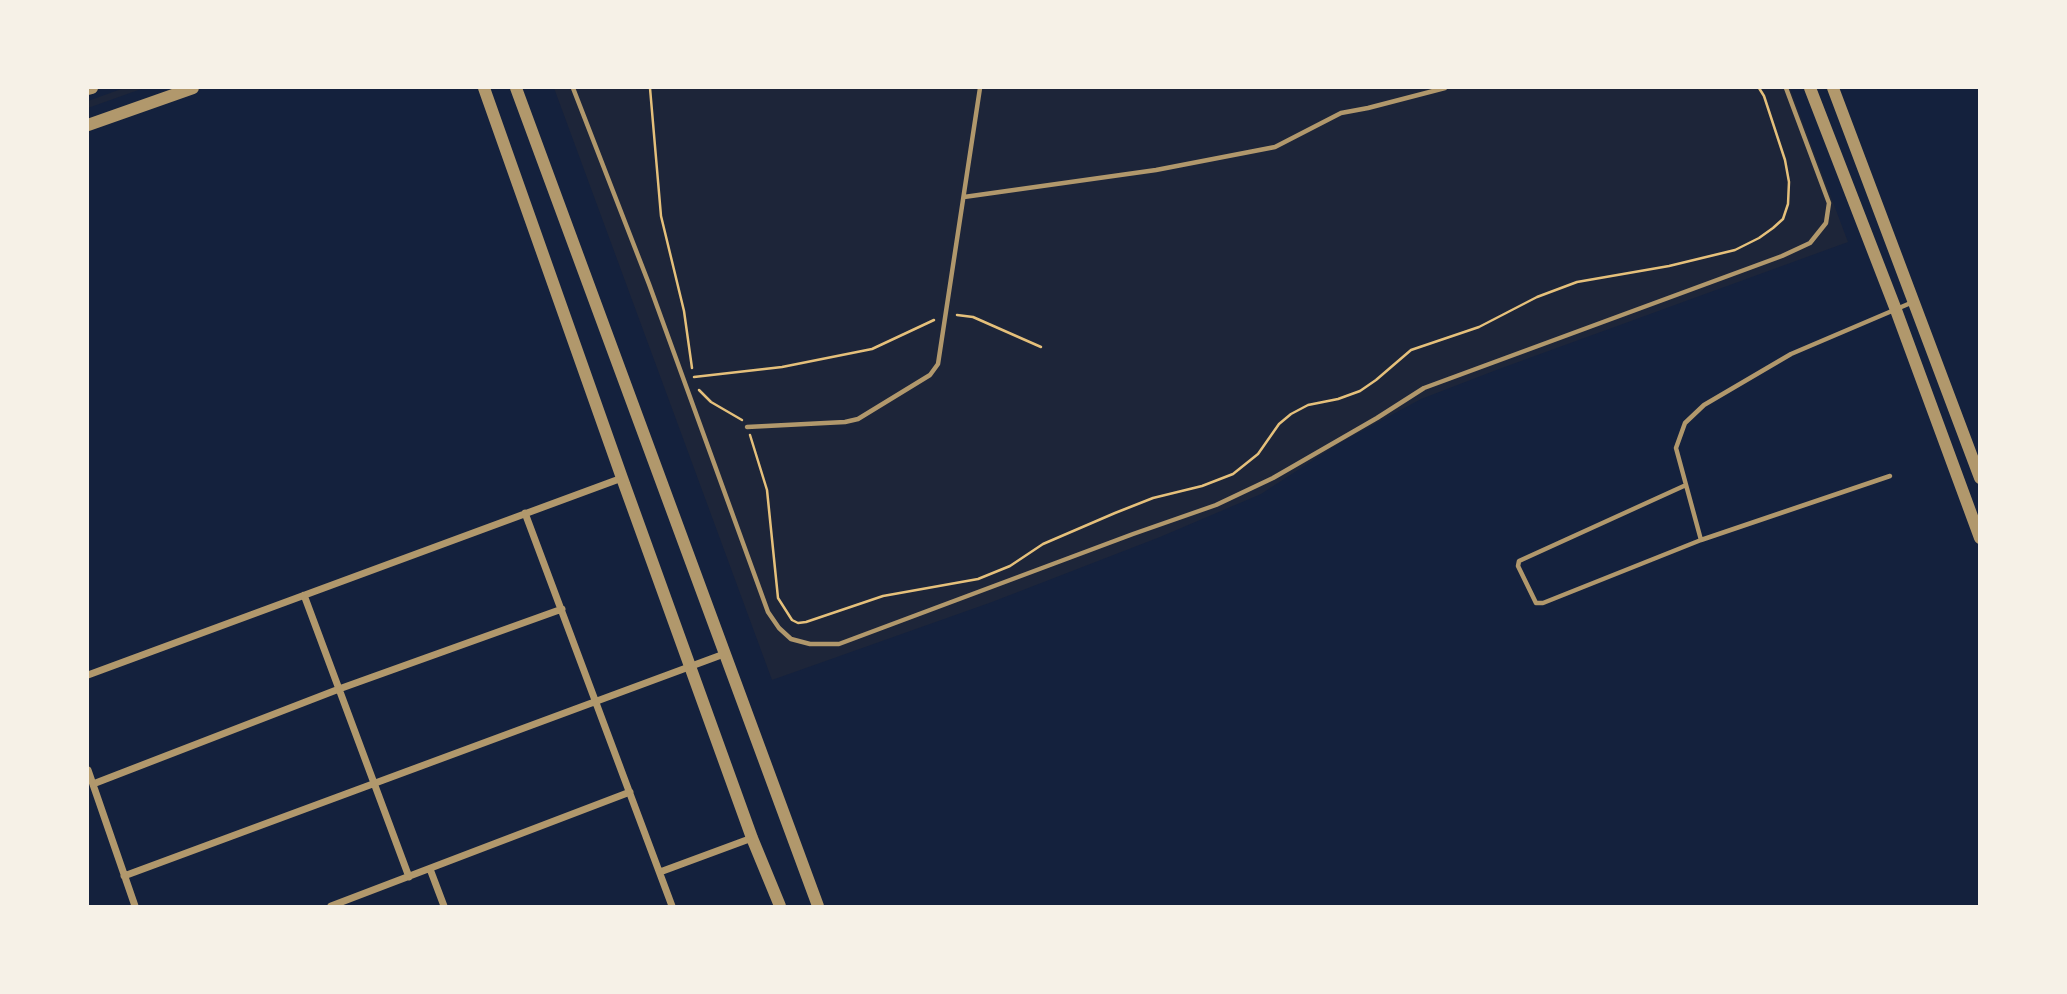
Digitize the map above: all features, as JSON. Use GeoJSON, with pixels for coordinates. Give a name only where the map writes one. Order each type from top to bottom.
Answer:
{"type":"FeatureCollection","features":[{"type":"Feature","properties":{"kind":"street"},"geometry":{"type":"LineString","coordinates":[[484,88],[752,838],[780,906]]}},
{"type":"Feature","properties":{"kind":"street"},"geometry":{"type":"LineString","coordinates":[[516,88],[818,906]]}},
{"type":"Feature","properties":{"kind":"street"},"geometry":{"type":"LineString","coordinates":[[1810,88],[1896,310],[1979,538]]}},
{"type":"Feature","properties":{"kind":"street"},"geometry":{"type":"LineString","coordinates":[[1833,88],[1979,478]]}},
{"type":"Feature","properties":{"kind":"street"},"geometry":{"type":"LineString","coordinates":[[88,125],[186,89]]}},
{"type":"Feature","properties":{"kind":"street"},"geometry":{"type":"LineString","coordinates":[[88,675],[622,478]]}},
{"type":"Feature","properties":{"kind":"street"},"geometry":{"type":"LineString","coordinates":[[526,513],[672,906]]}},
{"type":"Feature","properties":{"kind":"street"},"geometry":{"type":"LineString","coordinates":[[304,595],[409,877]]}},
{"type":"Feature","properties":{"kind":"street"},"geometry":{"type":"LineString","coordinates":[[93,784],[340,689],[562,609]]}},
{"type":"Feature","properties":{"kind":"street"},"geometry":{"type":"LineString","coordinates":[[124,876],[724,654]]}},
{"type":"Feature","properties":{"kind":"street"},"geometry":{"type":"LineString","coordinates":[[88,770],[135,906]]}},
{"type":"Feature","properties":{"kind":"street"},"geometry":{"type":"LineString","coordinates":[[331,906],[630,793]]}},
{"type":"Feature","properties":{"kind":"street"},"geometry":{"type":"LineString","coordinates":[[660,872],[752,838]]}},
{"type":"Feature","properties":{"kind":"street"},"geometry":{"type":"LineString","coordinates":[[430,869],[444,906]]}},
{"type":"Feature","properties":{"kind":"lane"},"geometry":{"type":"LineString","coordinates":[[573,88],[649,284],[768,612],[791,639],[810,644],[839,644],[1216,505],[1273,478],[1424,388],[1782,256],[1810,243],[1826,223],[1829,203],[1786,88]]}},
{"type":"Feature","properties":{"kind":"lane"},"geometry":{"type":"LineString","coordinates":[[747,427],[858,419],[930,375],[938,364],[980,88]]}},
{"type":"Feature","properties":{"kind":"lane"},"geometry":{"type":"LineString","coordinates":[[964,197],[1156,170],[1275,146],[1341,113],[1445,88]]}},
{"type":"Feature","properties":{"kind":"lane"},"geometry":{"type":"LineString","coordinates":[[1701,540],[1676,448],[1685,423],[1704,405],[1791,355],[1914,302]]}},
{"type":"Feature","properties":{"kind":"lane"},"geometry":{"type":"LineString","coordinates":[[1686,485],[1519,561],[1518,566],[1536,603],[1543,603],[1701,540],[1890,476]]}},
{"type":"Feature","properties":{"kind":"path"},"geometry":{"type":"LineString","coordinates":[[650,88],[661,216],[684,311],[693,377],[701,393],[711,402],[740,418],[747,427],[767,490],[778,598],[792,620],[799,623],[883,596],[978,579],[1010,566],[1043,544],[1094,521],[1153,498],[1202,486],[1233,474],[1258,454],[1279,424],[1291,414],[1308,405],[1360,391],[1410,350],[1479,327],[1537,297],[1577,282],[1735,250],[1759,238],[1783,219],[1788,204],[1789,183],[1785,160],[1759,88]]}},
{"type":"Feature","properties":{"kind":"path"},"geometry":{"type":"LineString","coordinates":[[693,377],[782,367],[872,349],[946,315],[973,317],[1041,347]]}},
{"type":"Feature","properties":{"kind":"shaded area"},"geometry":{"type":"Polygon","coordinates":[[[124,88],[144,88],[88,108],[88,101],[124,88]]]}},
{"type":"Feature","properties":{"kind":"shaded area"},"geometry":{"type":"Polygon","coordinates":[[[554,88],[1790,88],[1848,242],[1421,399],[1338,444],[1261,494],[1160,537],[992,602],[772,680],[554,88]]]}}]}
